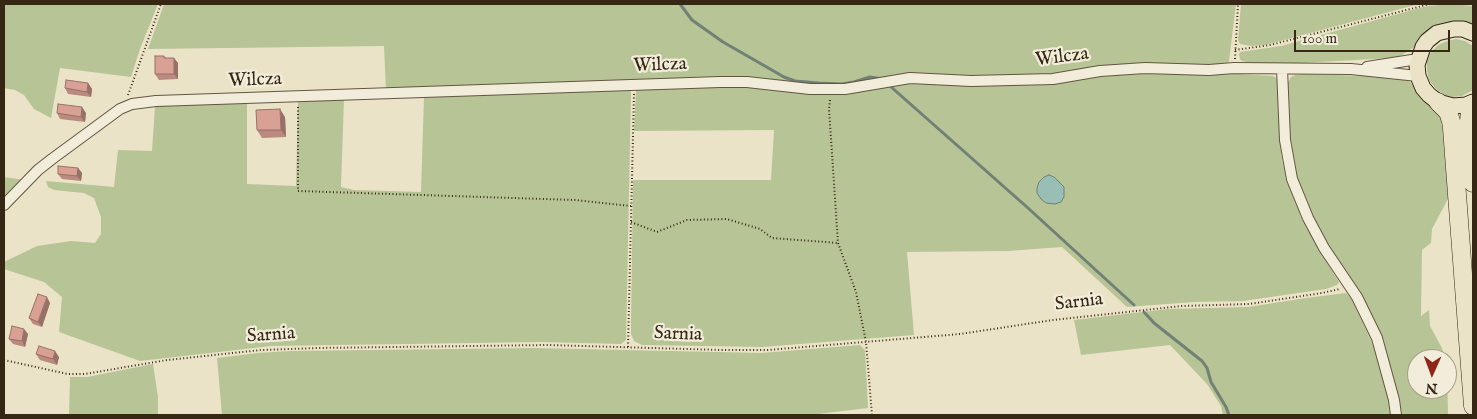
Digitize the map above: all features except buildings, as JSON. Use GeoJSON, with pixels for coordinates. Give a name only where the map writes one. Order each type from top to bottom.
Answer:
{"type":"FeatureCollection","features":[{"type":"Feature","properties":{"kind":"highway"},"geometry":{"type":"LineString","coordinates":[[1438,102],[1448,112],[1452,128],[1473,406]]}},
{"type":"Feature","properties":{"kind":"highway"},"geometry":{"type":"LineString","coordinates":[[1473,107],[1468,121],[1473,183]]}},
{"type":"Feature","properties":{"kind":"main road"},"geometry":{"type":"LineString","coordinates":[[1473,33],[1454,28],[1437,33],[1427,41],[1418,59],[1418,76],[1423,88],[1438,102],[1453,106],[1466,105],[1473,102]]}},
{"type":"Feature","properties":{"kind":"street","name":"Wilcza"},"geometry":{"type":"LineString","coordinates":[[1351,69],[1418,59]]}},
{"type":"Feature","properties":{"kind":"street","name":"Wilcza"},"geometry":{"type":"LineString","coordinates":[[4,205],[38,170],[120,109],[132,104],[720,82],[747,82],[845,89],[910,78],[971,81],[1053,79],[1100,71],[1129,69],[1351,69],[1418,76]]}},
{"type":"Feature","properties":{"kind":"street"},"geometry":{"type":"LineString","coordinates":[[1282,70],[1284,140],[1292,179],[1312,226],[1356,297],[1377,338],[1394,400],[1396,415]]}},
{"type":"Feature","properties":{"kind":"path"},"geometry":{"type":"LineString","coordinates":[[124,107],[161,4]]}},
{"type":"Feature","properties":{"kind":"path"},"geometry":{"type":"LineString","coordinates":[[1234,68],[1238,4]]}},
{"type":"Feature","properties":{"kind":"path"},"geometry":{"type":"LineString","coordinates":[[1235,50],[1270,46],[1430,4]]}},
{"type":"Feature","properties":{"kind":"path"},"geometry":{"type":"LineString","coordinates":[[628,347],[634,84]]}},
{"type":"Feature","properties":{"kind":"path"},"geometry":{"type":"LineString","coordinates":[[832,89],[830,109],[838,243],[856,292],[866,342],[872,415]]}},
{"type":"Feature","properties":{"kind":"path"},"geometry":{"type":"LineString","coordinates":[[298,97],[298,191],[575,200],[631,206]]}},
{"type":"Feature","properties":{"kind":"path"},"geometry":{"type":"LineString","coordinates":[[631,222],[657,232],[687,220],[727,219],[760,229],[772,238],[838,243]]}},
{"type":"Feature","properties":{"kind":"path","name":"Sarnia"},"geometry":{"type":"LineString","coordinates":[[4,360],[68,374],[85,374],[167,360],[261,350],[317,348],[538,345],[768,350],[960,334],[1053,320],[1182,306],[1249,304],[1350,287]]}},
{"type":"Feature","properties":{"kind":"green space"},"geometry":{"type":"Polygon","coordinates":[[[4,4],[158,4],[131,77],[60,68],[51,118],[34,109],[24,95],[15,90],[4,88],[4,4]]]}},
{"type":"Feature","properties":{"kind":"green space"},"geometry":{"type":"Polygon","coordinates":[[[164,4],[1236,4],[1227,65],[1171,66],[1046,75],[825,86],[784,83],[386,91],[384,46],[148,49],[164,4]]]}},
{"type":"Feature","properties":{"kind":"green space"},"geometry":{"type":"Polygon","coordinates":[[[1241,4],[1419,4],[1265,45],[1251,46],[1240,44],[1238,40],[1241,4]]]}},
{"type":"Feature","properties":{"kind":"green space"},"geometry":{"type":"Polygon","coordinates":[[[1451,4],[1473,6],[1473,26],[1459,22],[1445,23],[1430,30],[1413,48],[1402,55],[1392,58],[1300,63],[1251,63],[1240,59],[1240,52],[1281,46],[1427,6],[1451,4]]]}},
{"type":"Feature","properties":{"kind":"green space"},"geometry":{"type":"Polygon","coordinates":[[[1456,39],[1465,41],[1473,46],[1473,90],[1462,96],[1452,97],[1442,94],[1429,80],[1427,61],[1431,52],[1438,45],[1456,39]]]}},
{"type":"Feature","properties":{"kind":"green space"},"geometry":{"type":"Polygon","coordinates":[[[1138,71],[1221,73],[1273,76],[1278,79],[1280,142],[1288,184],[1305,223],[1339,282],[1337,285],[1326,289],[1243,301],[1194,302],[1127,307],[1062,247],[1008,251],[907,252],[914,335],[762,347],[642,345],[634,341],[631,334],[633,180],[771,180],[774,130],[634,131],[636,90],[639,86],[733,84],[788,89],[1138,71]]]}},
{"type":"Feature","properties":{"kind":"green space"},"geometry":{"type":"Polygon","coordinates":[[[1295,75],[1400,77],[1409,81],[1414,86],[1420,97],[1437,112],[1442,121],[1445,131],[1450,195],[1432,229],[1431,243],[1422,250],[1421,316],[1429,310],[1430,326],[1442,349],[1407,349],[1407,399],[1448,399],[1448,415],[1401,415],[1391,372],[1317,227],[1295,177],[1289,146],[1287,84],[1291,77],[1295,75]]]}},
{"type":"Feature","properties":{"kind":"green space"},"geometry":{"type":"Polygon","coordinates":[[[629,87],[631,93],[626,340],[621,344],[541,342],[271,346],[140,361],[59,332],[62,297],[44,282],[4,269],[4,262],[37,246],[71,241],[95,243],[101,234],[101,217],[94,198],[84,193],[54,190],[48,187],[46,181],[114,187],[118,150],[152,151],[155,106],[247,103],[247,184],[296,186],[298,101],[344,99],[341,187],[354,190],[421,192],[424,97],[629,87]]]}},
{"type":"Feature","properties":{"kind":"green space"},"geometry":{"type":"Polygon","coordinates":[[[4,177],[24,180],[4,200],[4,177]]]}},
{"type":"Feature","properties":{"kind":"green space"},"geometry":{"type":"Polygon","coordinates":[[[1346,293],[1351,298],[1374,347],[1387,389],[1391,415],[1223,415],[1221,406],[1207,384],[1170,345],[1081,355],[1074,320],[1168,309],[1248,307],[1346,293]]]}},
{"type":"Feature","properties":{"kind":"green space"},"geometry":{"type":"Polygon","coordinates":[[[860,345],[865,350],[868,408],[810,415],[222,415],[217,358],[291,351],[533,348],[761,353],[860,345]]]}},
{"type":"Feature","properties":{"kind":"green space"},"geometry":{"type":"Polygon","coordinates":[[[153,364],[158,397],[158,415],[69,415],[70,377],[87,377],[153,364]]]}},
{"type":"Feature","properties":{"kind":"water"},"geometry":{"type":"Polygon","coordinates":[[[1049,175],[1054,177],[1064,187],[1064,197],[1061,202],[1055,204],[1046,203],[1037,193],[1039,182],[1049,175]]]}},
{"type":"Feature","properties":{"kind":"waterway"},"geometry":{"type":"LineString","coordinates":[[680,4],[692,20],[723,42],[784,77],[795,81],[842,84],[870,77],[883,79]]}},
{"type":"Feature","properties":{"kind":"waterway"},"geometry":{"type":"LineString","coordinates":[[890,86],[1134,305]]}},
{"type":"Feature","properties":{"kind":"waterway"},"geometry":{"type":"LineString","coordinates":[[1144,312],[1154,323],[1202,361],[1229,415]]}}]}
